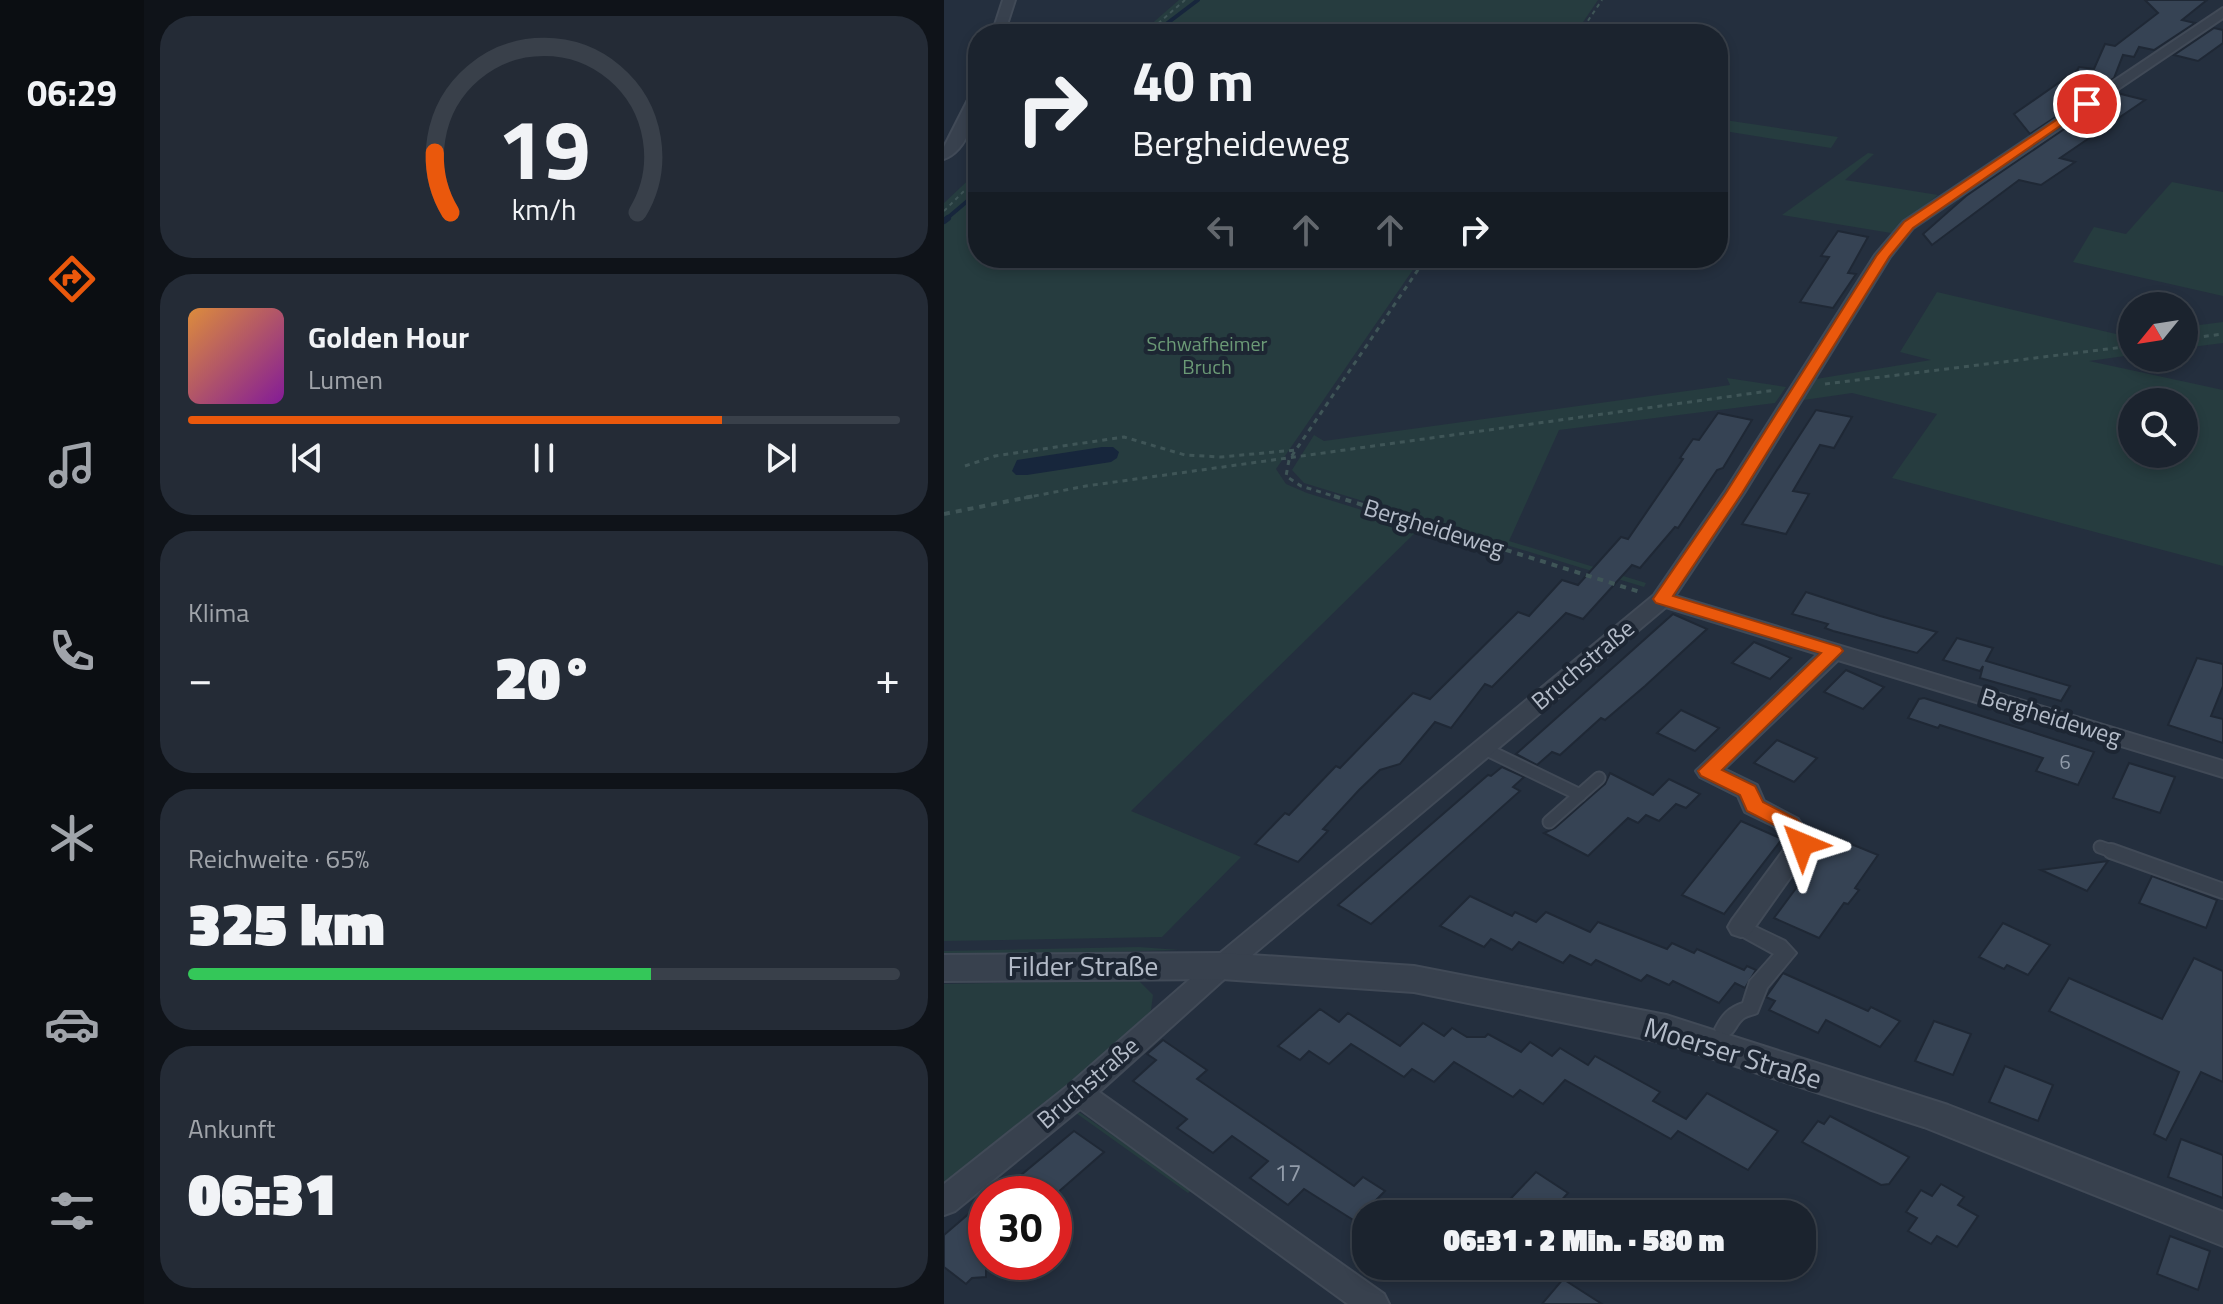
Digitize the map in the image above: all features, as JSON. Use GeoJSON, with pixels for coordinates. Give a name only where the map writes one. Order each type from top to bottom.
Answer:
{"type":"FeatureCollection","features":[{"type":"Feature","properties":{"kind":"street"},"geometry":{"type":"LineString","coordinates":[[1001,24],[1009,0]]}},
{"type":"Feature","properties":{"kind":"street","name":"Bruchstraße"},"geometry":{"type":"LineString","coordinates":[[944,1202],[1079,1093],[1222,966],[1662,599],[1734,493],[1883,255],[1908,225],[2223,12]]}},
{"type":"Feature","properties":{"kind":"street"},"geometry":{"type":"LineString","coordinates":[[944,155],[955,144],[968,116]]}},
{"type":"Feature","properties":{"kind":"street","name":"Bergheideweg"},"geometry":{"type":"LineString","coordinates":[[1662,599],[2223,769]]}},
{"type":"Feature","properties":{"kind":"street"},"geometry":{"type":"LineString","coordinates":[[1725,1029],[1736,1013],[1750,1008],[1757,986],[1786,953],[1741,927],[1802,844],[1798,832],[1789,824],[1754,806],[1748,791],[1708,771],[1834,651]]}},
{"type":"Feature","properties":{"kind":"street","name":"Filder Straße"},"geometry":{"type":"LineString","coordinates":[[944,968],[1222,966]]}},
{"type":"Feature","properties":{"kind":"street","name":"Moerser Straße"},"geometry":{"type":"LineString","coordinates":[[1222,966],[1414,979],[1666,1029],[1935,1116],[2223,1229]]}},
{"type":"Feature","properties":{"kind":"street"},"geometry":{"type":"LineString","coordinates":[[1079,1093],[1373,1304]]}},
{"type":"Feature","properties":{"kind":"lane"},"geometry":{"type":"LineString","coordinates":[[1483,748],[1580,795]]}},
{"type":"Feature","properties":{"kind":"lane"},"geometry":{"type":"LineString","coordinates":[[1549,822],[1599,778]]}},
{"type":"Feature","properties":{"kind":"lane"},"geometry":{"type":"LineString","coordinates":[[2100,847],[2223,891]]}},
{"type":"Feature","properties":{"kind":"path"},"geometry":{"type":"LineString","coordinates":[[1157,24],[1185,0]]}},
{"type":"Feature","properties":{"kind":"path"},"geometry":{"type":"LineString","coordinates":[[1586,24],[1602,0]]}},
{"type":"Feature","properties":{"kind":"path"},"geometry":{"type":"LineString","coordinates":[[944,211],[968,187]]}},
{"type":"Feature","properties":{"kind":"path"},"geometry":{"type":"LineString","coordinates":[[1289,460],[1419,268]]}},
{"type":"Feature","properties":{"kind":"path"},"geometry":{"type":"LineString","coordinates":[[2198,337],[2223,334]]}},
{"type":"Feature","properties":{"kind":"path"},"geometry":{"type":"LineString","coordinates":[[944,514],[1086,486],[1799,387],[2118,348]]}},
{"type":"Feature","properties":{"kind":"path"},"geometry":{"type":"LineString","coordinates":[[965,466],[995,456],[1124,437],[1185,455],[1221,457],[1296,450]]}},
{"type":"Feature","properties":{"kind":"path"},"geometry":{"type":"LineString","coordinates":[[1061,445],[1062,452]]}},
{"type":"Feature","properties":{"kind":"path","name":"Bergheideweg"},"geometry":{"type":"LineString","coordinates":[[1289,460],[1286,476],[1301,486],[1662,599]]}},
{"type":"Feature","properties":{"kind":"green space"},"geometry":{"type":"Polygon","coordinates":[[[1179,0],[1598,0],[1582,24],[1151,24],[1179,0]]]}},
{"type":"Feature","properties":{"kind":"green space"},"geometry":{"type":"Polygon","coordinates":[[[1728,120],[1838,137],[1831,148],[1728,132],[1728,120]]]}},
{"type":"Feature","properties":{"kind":"green space"},"geometry":{"type":"Polygon","coordinates":[[[1868,153],[1874,154],[1845,180],[1938,195],[1891,233],[1782,215],[1868,153]]]}},
{"type":"Feature","properties":{"kind":"green space","name":"Schwafheimer Bruch"},"geometry":{"type":"Polygon","coordinates":[[[968,180],[968,268],[1414,268],[1276,469],[1286,484],[1307,493],[1420,528],[1131,811],[1241,857],[1162,937],[944,941],[944,203],[968,180]]]}},
{"type":"Feature","properties":{"kind":"green space"},"geometry":{"type":"Polygon","coordinates":[[[2172,182],[2223,192],[2223,296],[2073,262],[2094,227],[2126,234],[2172,182]]]}},
{"type":"Feature","properties":{"kind":"green space"},"geometry":{"type":"Polygon","coordinates":[[[1937,292],[2118,334],[2118,357],[2089,361],[2118,367],[2118,372],[2140,372],[2223,390],[2223,566],[1892,478],[1937,414],[1852,393],[1797,401],[1811,381],[1816,379],[1931,360],[1900,352],[1937,292]]]}},
{"type":"Feature","properties":{"kind":"green space"},"geometry":{"type":"Polygon","coordinates":[[[2223,322],[2223,343],[2198,346],[2198,325],[2223,322]]]}},
{"type":"Feature","properties":{"kind":"green space"},"geometry":{"type":"Polygon","coordinates":[[[1727,378],[1786,387],[1775,403],[1559,430],[1509,541],[1646,583],[1644,587],[1304,483],[1292,470],[1314,435],[1324,441],[1730,385],[1727,378]]]}},
{"type":"Feature","properties":{"kind":"green space"},"geometry":{"type":"Polygon","coordinates":[[[1139,947],[1179,950],[944,957],[944,951],[1139,947]]]}},
{"type":"Feature","properties":{"kind":"green space"},"geometry":{"type":"Polygon","coordinates":[[[1138,980],[1153,995],[1151,1010],[1142,1025],[944,1191],[944,984],[1138,980]]]}},
{"type":"Feature","properties":{"kind":"green space"},"geometry":{"type":"Polygon","coordinates":[[[1079,1112],[1192,1190],[1188,1193],[1076,1113],[1079,1112]]]}},
{"type":"Feature","properties":{"kind":"water"},"geometry":{"type":"Polygon","coordinates":[[[1113,447],[1119,452],[1117,458],[1111,462],[1027,475],[1016,475],[1012,471],[1017,460],[1113,447]]]}},
{"type":"Feature","properties":{"kind":"building"},"geometry":{"type":"Polygon","coordinates":[[[2145,0],[2207,0],[2182,20],[2195,23],[2154,50],[2139,47],[2134,57],[2123,55],[2114,78],[2030,134],[2014,114],[2067,77],[2073,78],[2079,67],[2094,69],[2105,44],[2115,46],[2158,13],[2145,0]]]}},
{"type":"Feature","properties":{"kind":"building"},"geometry":{"type":"Polygon","coordinates":[[[2214,28],[2223,30],[2223,43],[2198,61],[2174,55],[2214,28]]]}},
{"type":"Feature","properties":{"kind":"building"},"geometry":{"type":"Polygon","coordinates":[[[2117,93],[2145,100],[2060,158],[2075,162],[2041,185],[2019,180],[1932,245],[1923,234],[1966,196],[2117,93]]]}},
{"type":"Feature","properties":{"kind":"building"},"geometry":{"type":"Polygon","coordinates":[[[1838,231],[1868,237],[1848,273],[1856,274],[1833,308],[1800,302],[1829,257],[1821,256],[1838,231]]]}},
{"type":"Feature","properties":{"kind":"building"},"geometry":{"type":"Polygon","coordinates":[[[1816,410],[1852,417],[1834,448],[1820,445],[1793,491],[1809,494],[1786,534],[1742,524],[1816,410]]]}},
{"type":"Feature","properties":{"kind":"building"},"geometry":{"type":"Polygon","coordinates":[[[1718,413],[1752,420],[1723,468],[1717,470],[1678,528],[1675,527],[1640,568],[1632,565],[1583,619],[1566,613],[1492,687],[1485,684],[1451,728],[1435,722],[1400,764],[1380,770],[1359,790],[1323,829],[1328,831],[1298,862],[1255,844],[1285,813],[1289,815],[1336,766],[1340,768],[1413,693],[1430,699],[1518,612],[1529,616],[1562,580],[1578,585],[1621,537],[1628,539],[1683,459],[1680,458],[1693,439],[1699,440],[1718,413]]]}},
{"type":"Feature","properties":{"kind":"building"},"geometry":{"type":"Polygon","coordinates":[[[1806,592],[1937,632],[1917,653],[1833,631],[1825,628],[1828,624],[1792,614],[1806,592]]]}},
{"type":"Feature","properties":{"kind":"building"},"geometry":{"type":"Polygon","coordinates":[[[1673,614],[1707,629],[1645,686],[1605,720],[1601,718],[1560,755],[1552,752],[1537,765],[1516,754],[1673,614]]]}},
{"type":"Feature","properties":{"kind":"building"},"geometry":{"type":"Polygon","coordinates":[[[1957,638],[1993,648],[1986,661],[2070,686],[2061,701],[1980,678],[1983,666],[1980,671],[1943,660],[1957,638]]]}},
{"type":"Feature","properties":{"kind":"building"},"geometry":{"type":"Polygon","coordinates":[[[1754,642],[1791,658],[1770,679],[1732,663],[1754,642]]]}},
{"type":"Feature","properties":{"kind":"building"},"geometry":{"type":"Polygon","coordinates":[[[2197,658],[2223,664],[2223,686],[2211,716],[2223,719],[2223,743],[2168,725],[2197,658]]]}},
{"type":"Feature","properties":{"kind":"building"},"geometry":{"type":"Polygon","coordinates":[[[1846,670],[1884,687],[1863,709],[1824,692],[1846,670]]]}},
{"type":"Feature","properties":{"kind":"building"},"geometry":{"type":"Polygon","coordinates":[[[1924,698],[2094,752],[2078,785],[2036,771],[2043,758],[1908,718],[1919,699],[1924,698]]]}},
{"type":"Feature","properties":{"kind":"building"},"geometry":{"type":"Polygon","coordinates":[[[1681,710],[1719,728],[1695,751],[1657,733],[1681,710]]]}},
{"type":"Feature","properties":{"kind":"building"},"geometry":{"type":"Polygon","coordinates":[[[1777,740],[1817,758],[1794,782],[1754,763],[1777,740]]]}},
{"type":"Feature","properties":{"kind":"building"},"geometry":{"type":"Polygon","coordinates":[[[2129,763],[2175,777],[2160,813],[2113,798],[2129,763]]]}},
{"type":"Feature","properties":{"kind":"building"},"geometry":{"type":"Polygon","coordinates":[[[1502,767],[1524,777],[1513,787],[1520,791],[1371,924],[1338,905],[1488,775],[1502,767]]]}},
{"type":"Feature","properties":{"kind":"building"},"geometry":{"type":"Polygon","coordinates":[[[1610,773],[1653,795],[1669,779],[1700,794],[1686,808],[1676,804],[1659,821],[1646,815],[1638,823],[1628,818],[1588,856],[1544,833],[1555,828],[1605,784],[1610,773]]]}},
{"type":"Feature","properties":{"kind":"building"},"geometry":{"type":"Polygon","coordinates":[[[1741,821],[1782,839],[1724,914],[1682,895],[1741,821]]]}},
{"type":"Feature","properties":{"kind":"building"},"geometry":{"type":"Polygon","coordinates":[[[1834,837],[1878,855],[1855,888],[1859,890],[1848,904],[1844,903],[1819,938],[1774,918],[1834,837]]]}},
{"type":"Feature","properties":{"kind":"building"},"geometry":{"type":"Polygon","coordinates":[[[2108,861],[2087,891],[2041,870],[2108,861]]]}},
{"type":"Feature","properties":{"kind":"building"},"geometry":{"type":"Polygon","coordinates":[[[2152,876],[2217,900],[2206,928],[2139,903],[2152,876]]]}},
{"type":"Feature","properties":{"kind":"building"},"geometry":{"type":"Polygon","coordinates":[[[1470,896],[1512,916],[1515,912],[1536,922],[1546,912],[1590,932],[1598,922],[1667,949],[1672,943],[1694,953],[1697,949],[1744,970],[1747,966],[1756,970],[1745,988],[1735,983],[1719,1003],[1673,981],[1669,985],[1647,975],[1641,981],[1596,960],[1591,965],[1570,955],[1563,963],[1519,942],[1512,950],[1491,939],[1484,947],[1440,926],[1470,896]]]}},
{"type":"Feature","properties":{"kind":"building"},"geometry":{"type":"Polygon","coordinates":[[[2003,923],[2050,945],[2028,975],[2007,965],[2004,969],[1979,957],[2003,923]]]}},
{"type":"Feature","properties":{"kind":"building"},"geometry":{"type":"Polygon","coordinates":[[[2194,958],[2223,971],[2223,1082],[2201,1072],[2166,1140],[2154,1134],[2179,1072],[2049,1011],[2069,978],[2162,1019],[2194,958]]]}},
{"type":"Feature","properties":{"kind":"building"},"geometry":{"type":"Polygon","coordinates":[[[1783,973],[1868,1011],[1871,1007],[1900,1021],[1880,1047],[1826,1020],[1818,1033],[1769,1010],[1775,1001],[1766,997],[1783,973]]]}},
{"type":"Feature","properties":{"kind":"building"},"geometry":{"type":"Polygon","coordinates":[[[1320,1009],[1339,1022],[1348,1013],[1400,1046],[1423,1023],[1444,1036],[1452,1028],[1467,1037],[1485,1037],[1488,1034],[1521,1052],[1530,1042],[1552,1056],[1560,1048],[1588,1065],[1595,1056],[1660,1092],[1653,1101],[1686,1119],[1707,1093],[1778,1131],[1748,1170],[1678,1131],[1671,1139],[1565,1080],[1543,1104],[1520,1090],[1513,1097],[1454,1062],[1434,1082],[1412,1069],[1404,1077],[1351,1044],[1329,1064],[1309,1051],[1300,1060],[1278,1046],[1320,1009]]]}},
{"type":"Feature","properties":{"kind":"building"},"geometry":{"type":"Polygon","coordinates":[[[1934,1021],[1971,1034],[1953,1075],[1915,1061],[1934,1021]]]}},
{"type":"Feature","properties":{"kind":"building"},"geometry":{"type":"Polygon","coordinates":[[[1163,1040],[1207,1070],[1197,1079],[1354,1186],[1363,1177],[1385,1191],[1376,1200],[1352,1200],[1352,1219],[1304,1189],[1288,1205],[1250,1178],[1268,1161],[1232,1136],[1213,1153],[1177,1128],[1187,1119],[1133,1081],[1156,1060],[1147,1054],[1163,1040]]]}},
{"type":"Feature","properties":{"kind":"building"},"geometry":{"type":"Polygon","coordinates":[[[2005,1066],[2053,1085],[2038,1121],[1989,1102],[2005,1066]]]}},
{"type":"Feature","properties":{"kind":"building"},"geometry":{"type":"Polygon","coordinates":[[[1830,1116],[1909,1157],[1889,1184],[1881,1185],[1802,1142],[1818,1121],[1824,1124],[1830,1116]]]}},
{"type":"Feature","properties":{"kind":"building"},"geometry":{"type":"Polygon","coordinates":[[[1074,1131],[1104,1152],[1072,1180],[1072,1176],[1020,1176],[1074,1131]]]}},
{"type":"Feature","properties":{"kind":"building"},"geometry":{"type":"Polygon","coordinates":[[[2181,1139],[2223,1155],[2223,1198],[2168,1177],[2181,1139]]]}},
{"type":"Feature","properties":{"kind":"building"},"geometry":{"type":"Polygon","coordinates":[[[1536,1172],[1568,1193],[1562,1200],[1509,1200],[1536,1172]]]}},
{"type":"Feature","properties":{"kind":"building"},"geometry":{"type":"Polygon","coordinates":[[[1941,1184],[1964,1197],[1958,1205],[1978,1216],[1957,1247],[1937,1236],[1931,1244],[1908,1231],[1917,1218],[1906,1212],[1921,1190],[1932,1196],[1941,1184]]]}},
{"type":"Feature","properties":{"kind":"building"},"geometry":{"type":"Polygon","coordinates":[[[968,1214],[970,1280],[966,1284],[944,1267],[944,1235],[968,1214]]]}},
{"type":"Feature","properties":{"kind":"building"},"geometry":{"type":"Polygon","coordinates":[[[2170,1236],[2210,1251],[2198,1290],[2157,1274],[2170,1236]]]}},
{"type":"Feature","properties":{"kind":"building"},"geometry":{"type":"Polygon","coordinates":[[[1565,1280],[1602,1304],[1542,1304],[1565,1280]]]}},
{"type":"Feature","properties":{"kind":"waterway"},"geometry":{"type":"LineString","coordinates":[[1166,24],[1198,0]]}},
{"type":"Feature","properties":{"kind":"waterway"},"geometry":{"type":"LineString","coordinates":[[945,220],[968,200]]}},
{"type":"Feature","properties":{"kind":"waterway"},"geometry":{"type":"LineString","coordinates":[[944,221],[948,218]]}},
{"type":"Feature","properties":{"kind":"route"},"geometry":{"type":"LineString","coordinates":[[1802,844],[1798,832],[1789,824],[1754,806],[1748,791],[1708,771],[1834,651],[1662,599],[1734,493],[1883,255],[1908,225],[2087,104]]}}]}
